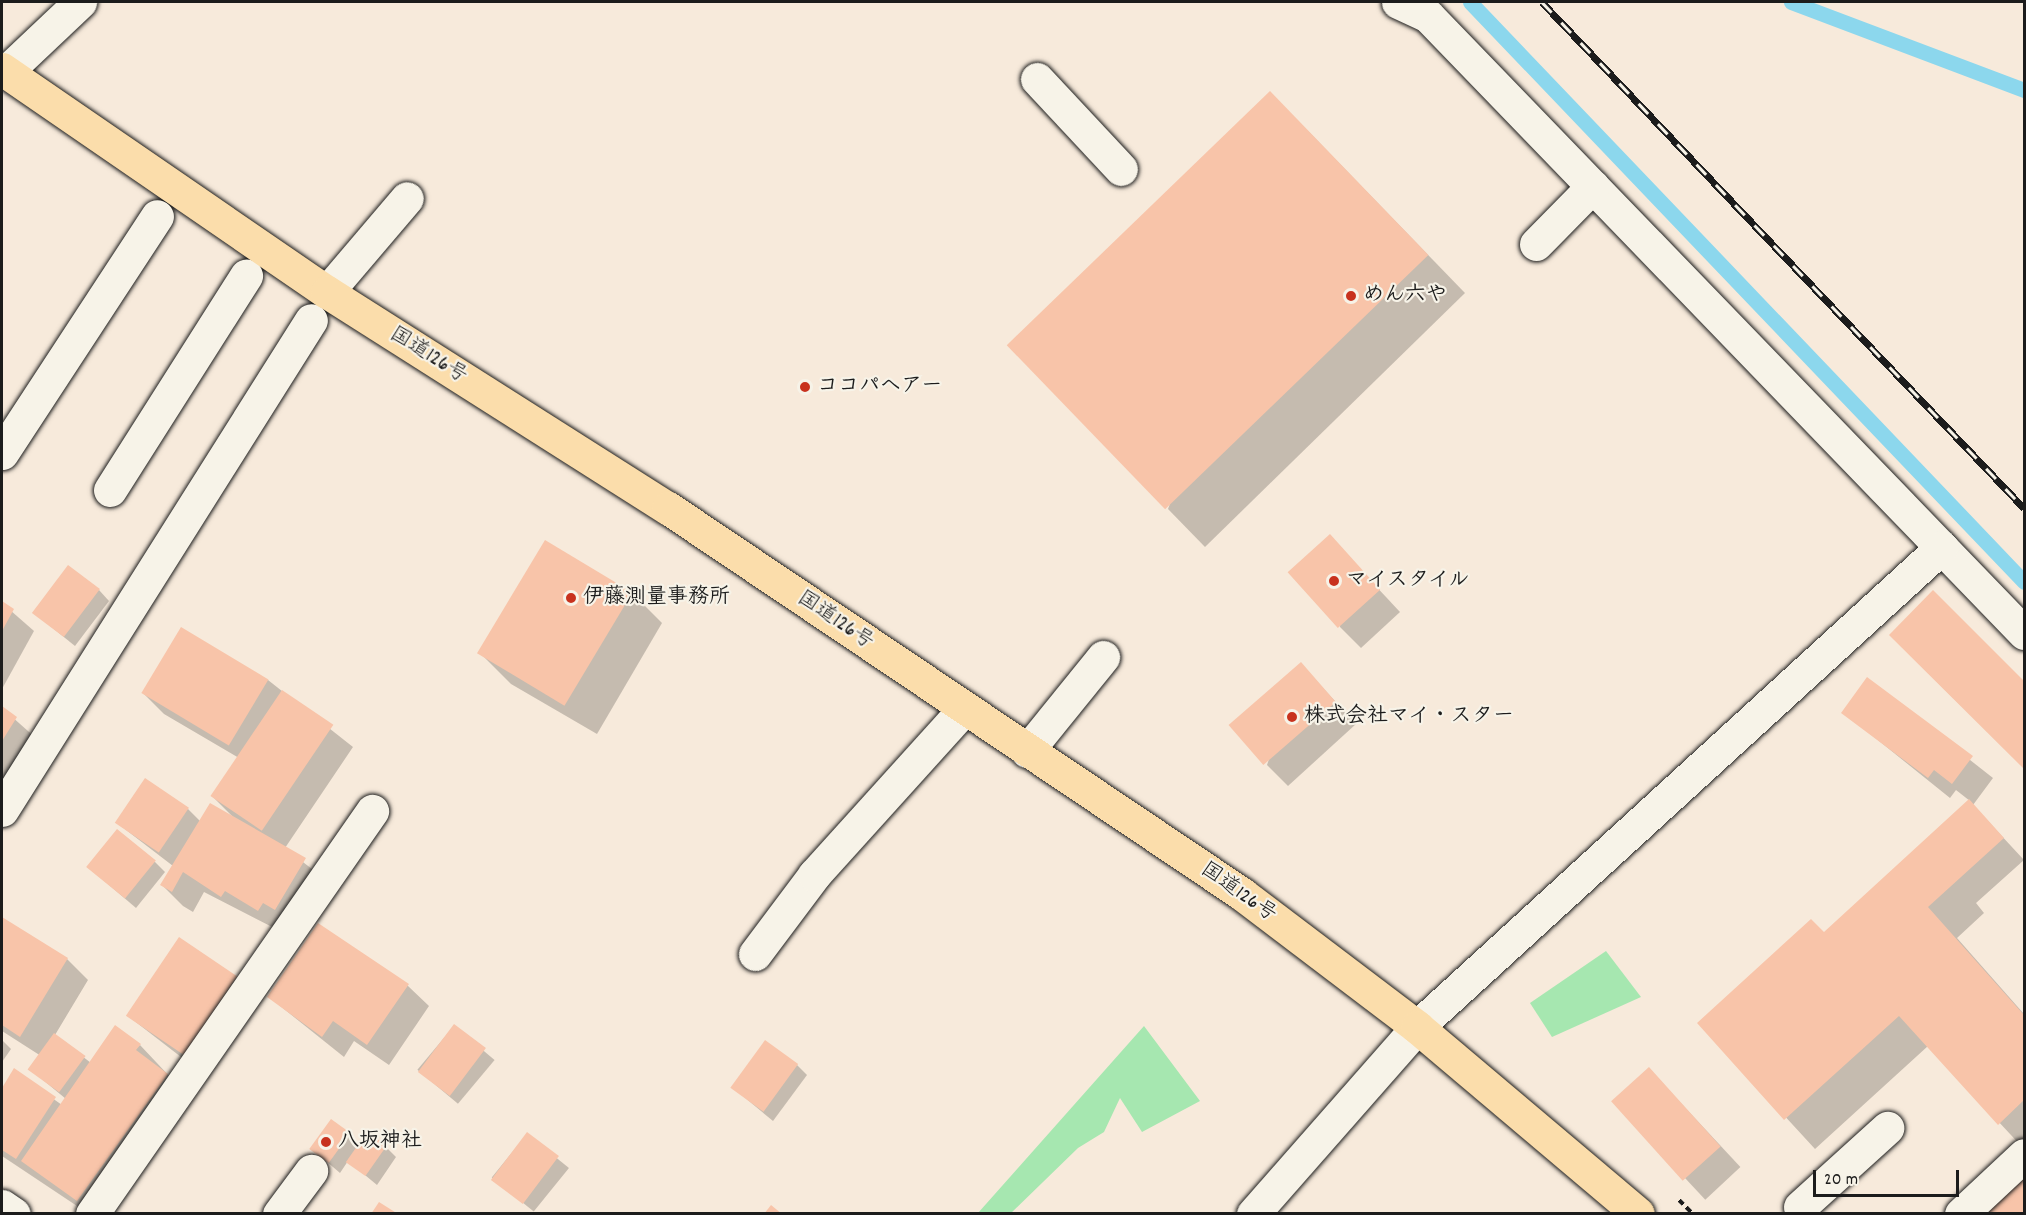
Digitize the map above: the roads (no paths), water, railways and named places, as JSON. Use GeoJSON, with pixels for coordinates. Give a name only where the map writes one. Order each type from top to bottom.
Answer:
{"type":"FeatureCollection","features":[{"type":"Feature","properties":{"kind":"highway","name":"国道126号"},"geometry":{"type":"LineString","coordinates":[[4,71],[327,292],[668,508],[1242,894],[1417,1027],[1638,1214]]}},
{"type":"Feature","properties":{"kind":"street"},"geometry":{"type":"LineString","coordinates":[[4,71],[80,2]]}},
{"type":"Feature","properties":{"kind":"street"},"geometry":{"type":"LineString","coordinates":[[1398,2],[1428,16],[2025,633]]}},
{"type":"Feature","properties":{"kind":"street"},"geometry":{"type":"LineString","coordinates":[[1037,79],[1121,169]]}},
{"type":"Feature","properties":{"kind":"street"},"geometry":{"type":"LineString","coordinates":[[1536,244],[1593,186]]}},
{"type":"Feature","properties":{"kind":"street"},"geometry":{"type":"LineString","coordinates":[[327,292],[407,198]]}},
{"type":"Feature","properties":{"kind":"street"},"geometry":{"type":"LineString","coordinates":[[2,453],[157,216]]}},
{"type":"Feature","properties":{"kind":"street"},"geometry":{"type":"LineString","coordinates":[[110,490],[246,276]]}},
{"type":"Feature","properties":{"kind":"street"},"geometry":{"type":"LineString","coordinates":[[2,810],[311,320]]}},
{"type":"Feature","properties":{"kind":"street"},"geometry":{"type":"LineString","coordinates":[[1253,1214],[1417,1027],[1942,547]]}},
{"type":"Feature","properties":{"kind":"street"},"geometry":{"type":"LineString","coordinates":[[1028,751],[1104,657]]}},
{"type":"Feature","properties":{"kind":"street"},"geometry":{"type":"LineString","coordinates":[[755,954],[814,875],[964,709]]}},
{"type":"Feature","properties":{"kind":"street"},"geometry":{"type":"LineString","coordinates":[[92,1214],[372,811]]}},
{"type":"Feature","properties":{"kind":"street"},"geometry":{"type":"LineString","coordinates":[[1800,1207],[1887,1128]]}},
{"type":"Feature","properties":{"kind":"street"},"geometry":{"type":"LineString","coordinates":[[1961,1214],[2025,1155]]}},
{"type":"Feature","properties":{"kind":"street"},"geometry":{"type":"LineString","coordinates":[[279,1214],[311,1171]]}},
{"type":"Feature","properties":{"kind":"street"},"geometry":{"type":"LineString","coordinates":[[2,1206],[14,1214]]}},
{"type":"Feature","properties":{"kind":"waterway"},"geometry":{"type":"LineString","coordinates":[[1470,2],[2024,582]]}},
{"type":"Feature","properties":{"kind":"waterway"},"geometry":{"type":"LineString","coordinates":[[1791,2],[2024,90]]}},
{"type":"Feature","properties":{"kind":"railway"},"geometry":{"type":"LineString","coordinates":[[1542,2],[2024,508]]}},
{"type":"Feature","properties":{"kind":"place","name":"めん六や"},"geometry":{"type":"Point","coordinates":[1351,296]}},
{"type":"Feature","properties":{"kind":"place","name":"ココパヘアー"},"geometry":{"type":"Point","coordinates":[805,387]}},
{"type":"Feature","properties":{"kind":"place","name":"マイスタイル"},"geometry":{"type":"Point","coordinates":[1334,581]}},
{"type":"Feature","properties":{"kind":"place","name":"伊藤測量事務所"},"geometry":{"type":"Point","coordinates":[571,598]}},
{"type":"Feature","properties":{"kind":"place","name":"株式会社マイ・スター"},"geometry":{"type":"Point","coordinates":[1292,717]}},
{"type":"Feature","properties":{"kind":"place","name":"八坂神社"},"geometry":{"type":"Point","coordinates":[326,1142]}}]}
